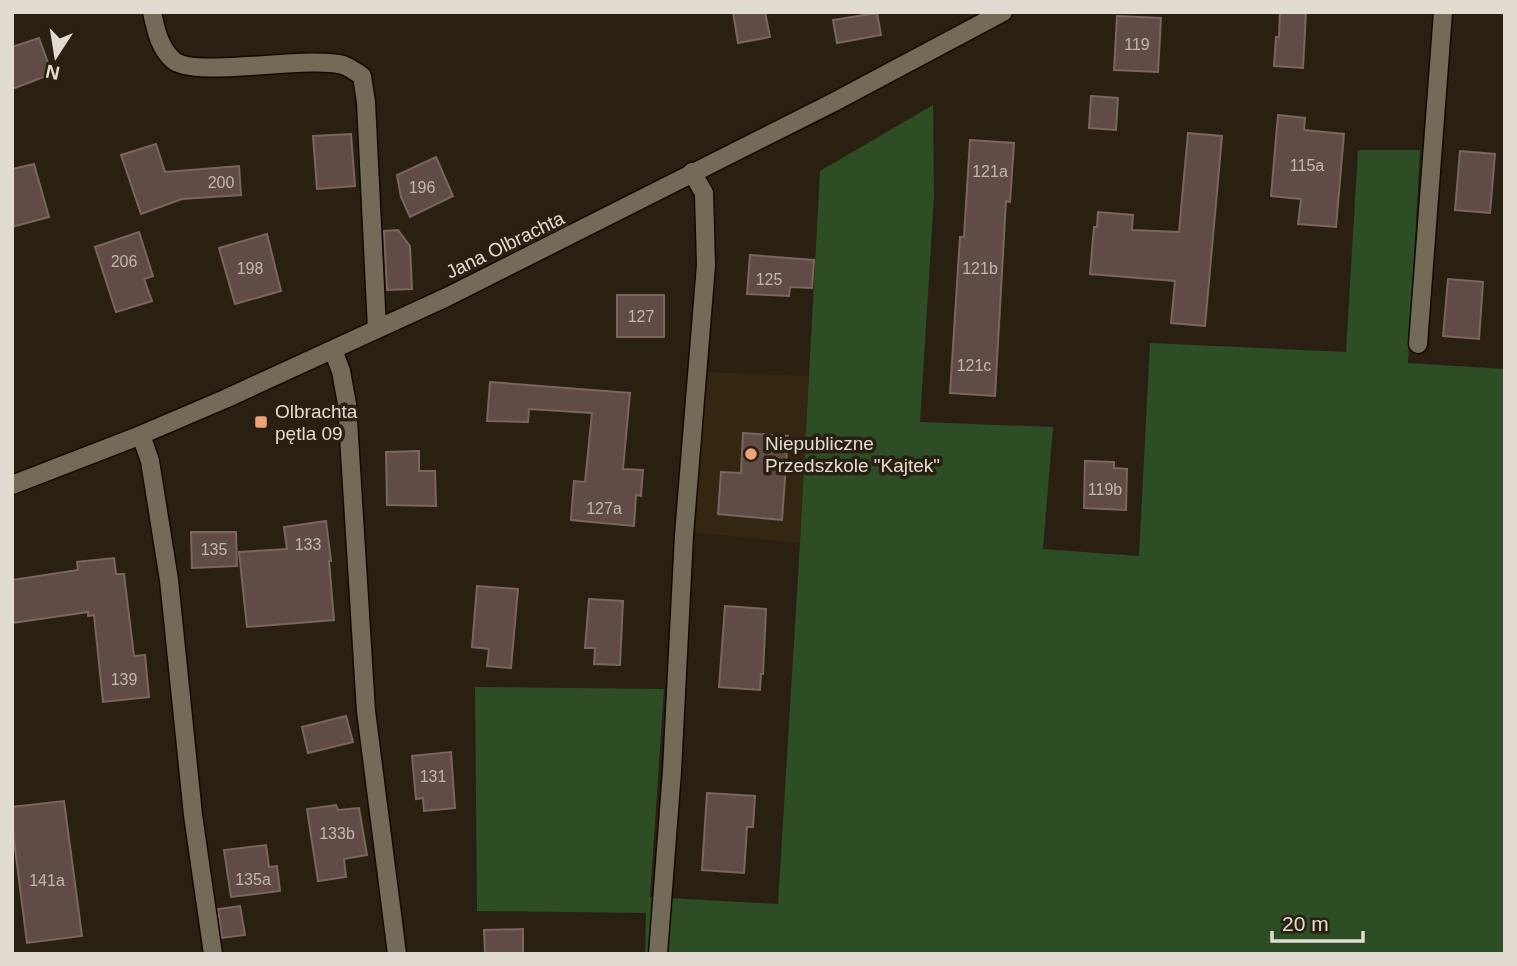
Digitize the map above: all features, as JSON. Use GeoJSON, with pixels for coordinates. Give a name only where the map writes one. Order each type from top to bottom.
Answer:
{"type":"FeatureCollection","features":[{"type":"Feature","properties":{"kind":"street"},"geometry":{"type":"LineString","coordinates":[[152,12],[158,40],[174,62],[193,68],[312,63],[343,65],[362,76],[366,103],[377,330]]}},
{"type":"Feature","properties":{"kind":"street","name":"Jana Olbrachta"},"geometry":{"type":"LineString","coordinates":[[12,485],[141,435],[377,330],[539,252],[1003,12]]}},
{"type":"Feature","properties":{"kind":"street"},"geometry":{"type":"LineString","coordinates":[[1418,344],[1443,12]]}},
{"type":"Feature","properties":{"kind":"street"},"geometry":{"type":"LineString","coordinates":[[658,954],[672,771],[684,535],[706,265],[704,193],[692,172]]}},
{"type":"Feature","properties":{"kind":"street"},"geometry":{"type":"LineString","coordinates":[[333,350],[341,371],[347,404],[366,711],[397,954]]}},
{"type":"Feature","properties":{"kind":"street"},"geometry":{"type":"LineString","coordinates":[[141,435],[150,461],[169,580],[193,815],[212,954]]}},
{"type":"Feature","properties":{"kind":"shaded area","name":"Niepubliczne Przedszkole \"Kajtek\""},"geometry":{"type":"Polygon","coordinates":[[[702,372],[809,376],[800,543],[692,532],[702,372]]]}},
{"type":"Feature","properties":{"kind":"green space"},"geometry":{"type":"Polygon","coordinates":[[[933,105],[934,196],[920,422],[1053,427],[1043,549],[1139,556],[1150,343],[1346,352],[1358,150],[1420,150],[1408,363],[1505,369],[1505,954],[645,954],[646,913],[477,911],[475,687],[664,689],[650,897],[778,904],[820,171],[933,105]]]}},
{"type":"Feature","properties":{"kind":"building"},"geometry":{"type":"Polygon","coordinates":[[[733,12],[765,12],[770,37],[738,43],[733,12]]]}},
{"type":"Feature","properties":{"kind":"building"},"geometry":{"type":"Polygon","coordinates":[[[1280,12],[1306,12],[1303,68],[1274,66],[1280,12]]]}},
{"type":"Feature","properties":{"kind":"building"},"geometry":{"type":"Polygon","coordinates":[[[877,13],[881,35],[837,43],[833,20],[877,13]]]}},
{"type":"Feature","properties":{"kind":"building"},"geometry":{"type":"Polygon","coordinates":[[[1117,16],[1161,18],[1158,72],[1114,70],[1117,16]]]}},
{"type":"Feature","properties":{"kind":"building"},"geometry":{"type":"Polygon","coordinates":[[[39,38],[52,74],[12,89],[12,47],[39,38]]]}},
{"type":"Feature","properties":{"kind":"building"},"geometry":{"type":"Polygon","coordinates":[[[1091,96],[1118,98],[1116,130],[1089,128],[1091,96]]]}},
{"type":"Feature","properties":{"kind":"building"},"geometry":{"type":"Polygon","coordinates":[[[1278,115],[1305,118],[1304,130],[1344,134],[1336,227],[1298,224],[1301,199],[1271,196],[1278,115]]]}},
{"type":"Feature","properties":{"kind":"building"},"geometry":{"type":"Polygon","coordinates":[[[1188,133],[1222,136],[1205,326],[1171,323],[1175,281],[1090,274],[1098,212],[1133,215],[1132,230],[1179,232],[1188,133]]]}},
{"type":"Feature","properties":{"kind":"building"},"geometry":{"type":"Polygon","coordinates":[[[351,134],[355,186],[317,189],[313,136],[351,134]]]}},
{"type":"Feature","properties":{"kind":"building"},"geometry":{"type":"Polygon","coordinates":[[[970,140],[1014,143],[1010,202],[1006,201],[995,396],[950,393],[960,237],[964,237],[970,140]]]}},
{"type":"Feature","properties":{"kind":"building"},"geometry":{"type":"Polygon","coordinates":[[[156,144],[165,172],[239,166],[241,195],[182,199],[141,214],[121,155],[156,144]]]}},
{"type":"Feature","properties":{"kind":"building"},"geometry":{"type":"Polygon","coordinates":[[[1460,151],[1495,154],[1490,213],[1455,210],[1460,151]]]}},
{"type":"Feature","properties":{"kind":"building"},"geometry":{"type":"Polygon","coordinates":[[[436,157],[453,196],[410,217],[401,197],[397,175],[436,157]]]}},
{"type":"Feature","properties":{"kind":"building"},"geometry":{"type":"Polygon","coordinates":[[[34,164],[49,217],[12,227],[12,169],[34,164]]]}},
{"type":"Feature","properties":{"kind":"building"},"geometry":{"type":"Polygon","coordinates":[[[398,230],[410,246],[412,289],[387,290],[384,231],[398,230]]]}},
{"type":"Feature","properties":{"kind":"building"},"geometry":{"type":"Polygon","coordinates":[[[139,232],[153,276],[144,279],[152,301],[116,312],[95,247],[139,232]]]}},
{"type":"Feature","properties":{"kind":"building"},"geometry":{"type":"Polygon","coordinates":[[[267,234],[281,291],[235,304],[219,248],[267,234]]]}},
{"type":"Feature","properties":{"kind":"building"},"geometry":{"type":"Polygon","coordinates":[[[750,255],[814,260],[812,288],[790,287],[789,296],[747,294],[750,255]]]}},
{"type":"Feature","properties":{"kind":"building"},"geometry":{"type":"Polygon","coordinates":[[[1448,279],[1483,282],[1479,339],[1443,336],[1448,279]]]}},
{"type":"Feature","properties":{"kind":"building"},"geometry":{"type":"Polygon","coordinates":[[[617,295],[664,295],[664,337],[617,337],[617,295]]]}},
{"type":"Feature","properties":{"kind":"building"},"geometry":{"type":"Polygon","coordinates":[[[490,382],[630,393],[623,469],[643,470],[641,496],[636,495],[634,526],[571,520],[574,481],[585,482],[592,413],[529,409],[528,422],[487,421],[490,382]]]}},
{"type":"Feature","properties":{"kind":"building"},"geometry":{"type":"Polygon","coordinates":[[[743,433],[788,436],[782,520],[718,514],[721,472],[741,473],[743,433]]]}},
{"type":"Feature","properties":{"kind":"building"},"geometry":{"type":"Polygon","coordinates":[[[419,451],[419,471],[435,471],[436,506],[387,505],[386,452],[419,451]]]}},
{"type":"Feature","properties":{"kind":"building"},"geometry":{"type":"Polygon","coordinates":[[[1085,461],[1114,462],[1114,468],[1127,469],[1126,510],[1084,508],[1085,461]]]}},
{"type":"Feature","properties":{"kind":"building"},"geometry":{"type":"Polygon","coordinates":[[[326,521],[334,620],[247,627],[239,552],[287,549],[284,527],[326,521]]]}},
{"type":"Feature","properties":{"kind":"building"},"geometry":{"type":"Polygon","coordinates":[[[191,532],[236,532],[237,566],[192,568],[191,532]]]}},
{"type":"Feature","properties":{"kind":"building"},"geometry":{"type":"Polygon","coordinates":[[[114,558],[116,574],[124,574],[134,656],[145,655],[149,697],[103,702],[94,615],[88,616],[88,612],[12,623],[12,580],[78,570],[77,562],[114,558]]]}},
{"type":"Feature","properties":{"kind":"building"},"geometry":{"type":"Polygon","coordinates":[[[477,586],[518,589],[511,668],[487,666],[489,649],[472,647],[477,586]]]}},
{"type":"Feature","properties":{"kind":"building"},"geometry":{"type":"Polygon","coordinates":[[[589,599],[623,601],[620,665],[594,664],[595,648],[585,648],[589,599]]]}},
{"type":"Feature","properties":{"kind":"building"},"geometry":{"type":"Polygon","coordinates":[[[725,606],[766,609],[760,690],[719,687],[725,606]]]}},
{"type":"Feature","properties":{"kind":"building"},"geometry":{"type":"Polygon","coordinates":[[[346,716],[353,742],[308,753],[302,727],[346,716]]]}},
{"type":"Feature","properties":{"kind":"building"},"geometry":{"type":"Polygon","coordinates":[[[451,752],[455,808],[424,811],[423,798],[416,799],[412,756],[451,752]]]}},
{"type":"Feature","properties":{"kind":"building"},"geometry":{"type":"Polygon","coordinates":[[[707,793],[755,796],[753,827],[747,827],[744,873],[702,870],[707,793]]]}},
{"type":"Feature","properties":{"kind":"building"},"geometry":{"type":"Polygon","coordinates":[[[64,801],[82,936],[27,943],[12,807],[64,801]]]}},
{"type":"Feature","properties":{"kind":"building"},"geometry":{"type":"Polygon","coordinates":[[[336,805],[338,810],[359,808],[367,855],[344,859],[346,877],[318,881],[307,809],[336,805]]]}},
{"type":"Feature","properties":{"kind":"building"},"geometry":{"type":"Polygon","coordinates":[[[266,845],[269,867],[277,866],[280,891],[231,897],[224,850],[266,845]]]}},
{"type":"Feature","properties":{"kind":"building"},"geometry":{"type":"Polygon","coordinates":[[[240,906],[245,935],[222,938],[218,909],[240,906]]]}},
{"type":"Feature","properties":{"kind":"building"},"geometry":{"type":"Polygon","coordinates":[[[523,929],[523,954],[485,954],[484,930],[523,929]]]}},
{"type":"Feature","properties":{"kind":"place","name":"Olbrachta pętla 09"},"geometry":{"type":"Point","coordinates":[261,422]}},
{"type":"Feature","properties":{"kind":"place","name":"Niepubliczne Przedszkole \"Kajtek\""},"geometry":{"type":"Point","coordinates":[751,454]}}]}
